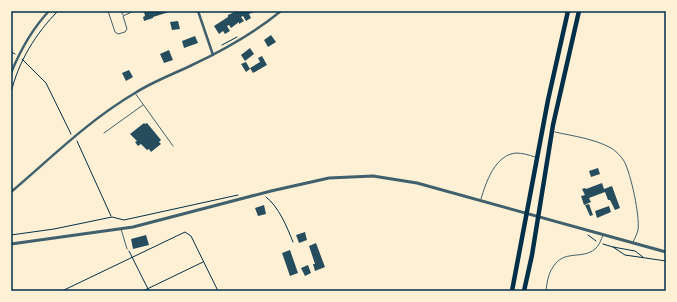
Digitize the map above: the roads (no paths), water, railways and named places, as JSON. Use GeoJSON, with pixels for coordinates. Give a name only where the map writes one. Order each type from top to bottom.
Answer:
{"type":"FeatureCollection","features":[{"type":"Feature","properties":{"kind":"highway"},"geometry":{"type":"LineString","coordinates":[[512,291],[525,229],[548,100],[568,11]]}},
{"type":"Feature","properties":{"kind":"highway"},"geometry":{"type":"LineString","coordinates":[[524,291],[532,255],[561,84],[579,11]]}},
{"type":"Feature","properties":{"kind":"street"},"geometry":{"type":"LineString","coordinates":[[11,73],[27,40],[49,11]]}},
{"type":"Feature","properties":{"kind":"street"},"geometry":{"type":"LineString","coordinates":[[198,11],[213,55]]}},
{"type":"Feature","properties":{"kind":"street"},"geometry":{"type":"LineString","coordinates":[[11,192],[74,138],[115,106],[157,81],[213,55],[251,34],[281,11]]}},
{"type":"Feature","properties":{"kind":"street"},"geometry":{"type":"LineString","coordinates":[[11,244],[133,227],[300,184],[329,178],[373,176],[417,183],[666,252]]}},
{"type":"Feature","properties":{"kind":"lane"},"geometry":{"type":"LineString","coordinates":[[108,11],[115,32],[118,34],[125,32],[127,29],[121,11]]}},
{"type":"Feature","properties":{"kind":"lane"},"geometry":{"type":"LineString","coordinates":[[123,16],[134,11]]}},
{"type":"Feature","properties":{"kind":"lane"},"geometry":{"type":"LineString","coordinates":[[135,93],[173,146]]}},
{"type":"Feature","properties":{"kind":"lane"},"geometry":{"type":"LineString","coordinates":[[104,133],[143,105]]}},
{"type":"Feature","properties":{"kind":"lane"},"geometry":{"type":"LineString","coordinates":[[552,131],[590,140],[607,146],[624,161],[629,175],[637,211],[638,230],[633,243]]}},
{"type":"Feature","properties":{"kind":"lane"},"geometry":{"type":"LineString","coordinates":[[481,200],[492,173],[500,160],[514,153],[522,153],[537,158]]}},
{"type":"Feature","properties":{"kind":"lane"},"geometry":{"type":"LineString","coordinates":[[121,229],[128,249]]}},
{"type":"Feature","properties":{"kind":"lane"},"geometry":{"type":"LineString","coordinates":[[546,291],[551,271],[556,262],[568,255],[581,254],[596,249],[603,235]]}}]}
